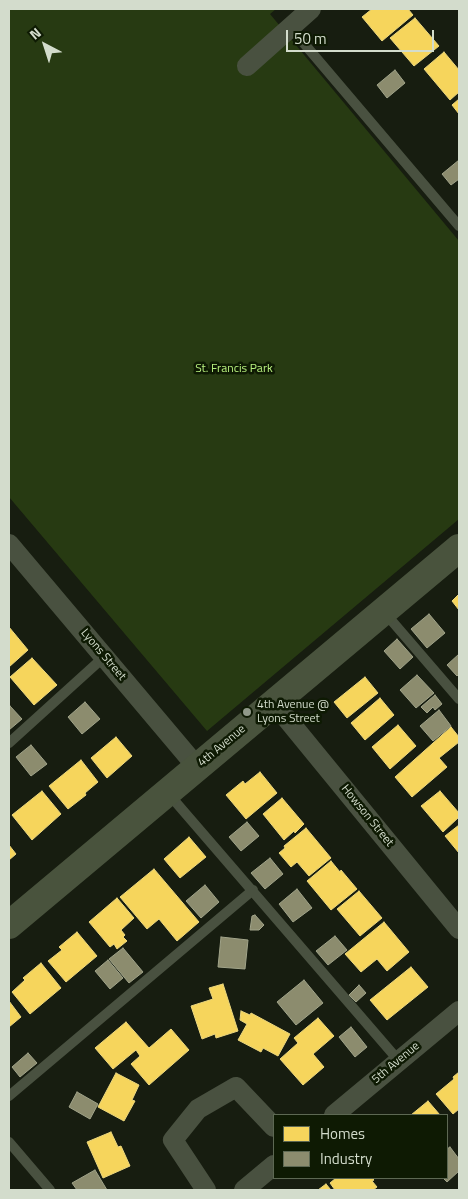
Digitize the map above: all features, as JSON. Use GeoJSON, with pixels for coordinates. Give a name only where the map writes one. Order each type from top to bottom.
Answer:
{"type":"FeatureCollection","features":[{"type":"Feature","properties":{"kind":"street"},"geometry":{"type":"LineString","coordinates":[[247,66],[310,9]]}},
{"type":"Feature","properties":{"kind":"street","name":"Lyons Street"},"geometry":{"type":"LineString","coordinates":[[9,544],[197,767]]}},
{"type":"Feature","properties":{"kind":"street","name":"4th Avenue"},"geometry":{"type":"LineString","coordinates":[[9,925],[459,548]]}},
{"type":"Feature","properties":{"kind":"street","name":"Howson Street"},"geometry":{"type":"LineString","coordinates":[[274,703],[459,929]]}},
{"type":"Feature","properties":{"kind":"street","name":"5th Avenue"},"geometry":{"type":"LineString","coordinates":[[335,1114],[459,1011]]}},
{"type":"Feature","properties":{"kind":"street"},"geometry":{"type":"LineString","coordinates":[[206,1190],[174,1140],[198,1109],[236,1086],[273,1126]]}},
{"type":"Feature","properties":{"kind":"street"},"geometry":{"type":"LineString","coordinates":[[244,1190],[273,1166]]}},
{"type":"Feature","properties":{"kind":"lane"},"geometry":{"type":"LineString","coordinates":[[290,27],[459,226]]}},
{"type":"Feature","properties":{"kind":"lane"},"geometry":{"type":"LineString","coordinates":[[384,611],[459,699]]}},
{"type":"Feature","properties":{"kind":"lane"},"geometry":{"type":"LineString","coordinates":[[9,742],[105,656]]}},
{"type":"Feature","properties":{"kind":"lane"},"geometry":{"type":"LineString","coordinates":[[167,792],[399,1061]]}},
{"type":"Feature","properties":{"kind":"lane"},"geometry":{"type":"LineString","coordinates":[[9,1096],[252,890]]}},
{"type":"Feature","properties":{"kind":"lane"},"geometry":{"type":"LineString","coordinates":[[9,1142],[50,1190]]}},
{"type":"Feature","properties":{"kind":"green space","name":"St. Francis Park"},"geometry":{"type":"Polygon","coordinates":[[[9,9],[276,9],[270,14],[459,241],[459,519],[207,731],[9,497],[9,9]]]}},
{"type":"Feature","properties":{"kind":"building: Homes"},"geometry":{"type":"Polygon","coordinates":[[[372,9],[408,9],[413,15],[382,41],[362,17],[372,9]]]}},
{"type":"Feature","properties":{"kind":"building: Homes"},"geometry":{"type":"Polygon","coordinates":[[[415,18],[439,46],[414,66],[390,38],[415,18]]]}},
{"type":"Feature","properties":{"kind":"building: Homes"},"geometry":{"type":"Polygon","coordinates":[[[444,52],[459,70],[459,92],[450,100],[424,69],[444,52]]]}},
{"type":"Feature","properties":{"kind":"building: Homes"},"geometry":{"type":"Polygon","coordinates":[[[459,99],[459,114],[452,105],[459,99]]]}},
{"type":"Feature","properties":{"kind":"building: Homes"},"geometry":{"type":"Polygon","coordinates":[[[459,594],[459,610],[452,601],[459,594]]]}},
{"type":"Feature","properties":{"kind":"building: Homes"},"geometry":{"type":"Polygon","coordinates":[[[9,627],[28,650],[9,667],[9,627]]]}},
{"type":"Feature","properties":{"kind":"building: Homes"},"geometry":{"type":"Polygon","coordinates":[[[32,658],[57,685],[34,705],[10,677],[32,658]]]}},
{"type":"Feature","properties":{"kind":"building: Homes"},"geometry":{"type":"Polygon","coordinates":[[[365,677],[378,693],[347,718],[334,702],[365,677]]]}},
{"type":"Feature","properties":{"kind":"building: Homes"},"geometry":{"type":"Polygon","coordinates":[[[380,698],[394,715],[365,740],[351,723],[380,698]]]}},
{"type":"Feature","properties":{"kind":"building: Homes"},"geometry":{"type":"Polygon","coordinates":[[[398,725],[416,746],[390,769],[372,747],[398,725]]]}},
{"type":"Feature","properties":{"kind":"building: Homes"},"geometry":{"type":"Polygon","coordinates":[[[451,727],[459,737],[459,742],[439,758],[447,767],[412,797],[395,777],[451,727]]]}},
{"type":"Feature","properties":{"kind":"building: Homes"},"geometry":{"type":"Polygon","coordinates":[[[116,737],[132,756],[107,778],[91,758],[116,737]]]}},
{"type":"Feature","properties":{"kind":"building: Homes"},"geometry":{"type":"Polygon","coordinates":[[[81,760],[98,782],[85,793],[86,795],[68,809],[49,786],[81,760]]]}},
{"type":"Feature","properties":{"kind":"building: Homes"},"geometry":{"type":"Polygon","coordinates":[[[260,772],[277,793],[246,819],[226,795],[243,781],[245,784],[260,772]]]}},
{"type":"Feature","properties":{"kind":"building: Homes"},"geometry":{"type":"Polygon","coordinates":[[[42,791],[61,814],[32,840],[12,815],[42,791]]]}},
{"type":"Feature","properties":{"kind":"building: Homes"},"geometry":{"type":"Polygon","coordinates":[[[440,791],[459,813],[459,817],[443,832],[421,806],[440,791]]]}},
{"type":"Feature","properties":{"kind":"building: Homes"},"geometry":{"type":"Polygon","coordinates":[[[282,798],[304,824],[284,840],[263,814],[282,798]]]}},
{"type":"Feature","properties":{"kind":"building: Homes"},"geometry":{"type":"Polygon","coordinates":[[[459,825],[459,853],[445,836],[459,825]]]}},
{"type":"Feature","properties":{"kind":"building: Homes"},"geometry":{"type":"Polygon","coordinates":[[[306,828],[331,858],[309,876],[297,862],[291,867],[279,853],[285,848],[284,846],[306,828]]]}},
{"type":"Feature","properties":{"kind":"building: Homes"},"geometry":{"type":"Polygon","coordinates":[[[189,837],[206,857],[180,878],[164,859],[189,837]]]}},
{"type":"Feature","properties":{"kind":"building: Homes"},"geometry":{"type":"Polygon","coordinates":[[[9,845],[16,854],[9,860],[9,845]]]}},
{"type":"Feature","properties":{"kind":"building: Homes"},"geometry":{"type":"Polygon","coordinates":[[[331,861],[357,889],[331,910],[307,881],[331,861]]]}},
{"type":"Feature","properties":{"kind":"building: Homes"},"geometry":{"type":"Polygon","coordinates":[[[154,869],[199,922],[177,941],[159,919],[147,929],[120,897],[154,869]]]}},
{"type":"Feature","properties":{"kind":"building: Homes"},"geometry":{"type":"Polygon","coordinates":[[[359,891],[382,918],[360,936],[337,909],[359,891]]]}},
{"type":"Feature","properties":{"kind":"building: Homes"},"geometry":{"type":"Polygon","coordinates":[[[117,898],[134,918],[121,930],[125,935],[123,937],[127,941],[117,949],[114,944],[110,947],[89,922],[117,898]]]}},
{"type":"Feature","properties":{"kind":"building: Homes"},"geometry":{"type":"Polygon","coordinates":[[[384,922],[409,952],[387,971],[377,959],[361,972],[345,954],[384,922]]]}},
{"type":"Feature","properties":{"kind":"building: Homes"},"geometry":{"type":"Polygon","coordinates":[[[77,932],[97,956],[66,982],[48,961],[62,950],[59,947],[77,932]]]}},
{"type":"Feature","properties":{"kind":"building: Homes"},"geometry":{"type":"Polygon","coordinates":[[[41,963],[61,988],[30,1014],[12,992],[25,980],[23,978],[41,963]]]}},
{"type":"Feature","properties":{"kind":"building: Homes"},"geometry":{"type":"Polygon","coordinates":[[[411,967],[428,987],[387,1020],[370,1000],[411,967]]]}},
{"type":"Feature","properties":{"kind":"building: Homes"},"geometry":{"type":"Polygon","coordinates":[[[223,984],[238,1031],[216,1038],[215,1034],[202,1039],[191,1006],[213,999],[209,988],[223,984]]]}},
{"type":"Feature","properties":{"kind":"building: Homes"},"geometry":{"type":"Polygon","coordinates":[[[9,1001],[21,1017],[9,1027],[9,1001]]]}},
{"type":"Feature","properties":{"kind":"building: Homes"},"geometry":{"type":"Polygon","coordinates":[[[241,1011],[250,1015],[251,1013],[290,1034],[278,1056],[263,1048],[261,1052],[238,1040],[247,1024],[240,1020],[241,1011]]]}},
{"type":"Feature","properties":{"kind":"building: Homes"},"geometry":{"type":"Polygon","coordinates":[[[318,1018],[334,1036],[313,1054],[324,1067],[303,1085],[280,1059],[298,1043],[294,1038],[318,1018]]]}},
{"type":"Feature","properties":{"kind":"building: Homes"},"geometry":{"type":"Polygon","coordinates":[[[126,1022],[149,1048],[171,1029],[189,1050],[149,1085],[131,1064],[140,1056],[136,1050],[113,1069],[95,1048],[126,1022]]]}},
{"type":"Feature","properties":{"kind":"building: Homes"},"geometry":{"type":"Polygon","coordinates":[[[459,1072],[459,1109],[453,1114],[436,1094],[454,1079],[453,1077],[459,1072]]]}},
{"type":"Feature","properties":{"kind":"building: Homes"},"geometry":{"type":"Polygon","coordinates":[[[116,1073],[139,1085],[132,1100],[135,1101],[124,1121],[98,1107],[116,1073]]]}},
{"type":"Feature","properties":{"kind":"building: Homes"},"geometry":{"type":"Polygon","coordinates":[[[428,1101],[439,1114],[412,1114],[428,1101]]]}},
{"type":"Feature","properties":{"kind":"building: Homes"},"geometry":{"type":"Polygon","coordinates":[[[111,1132],[118,1147],[121,1146],[130,1166],[103,1178],[87,1142],[111,1132]]]}},
{"type":"Feature","properties":{"kind":"building: Homes"},"geometry":{"type":"Polygon","coordinates":[[[335,1179],[373,1179],[372,1181],[377,1187],[373,1190],[335,1190],[330,1183],[335,1179]]]}},
{"type":"Feature","properties":{"kind":"building: Homes"},"geometry":{"type":"Polygon","coordinates":[[[326,1184],[331,1190],[318,1190],[326,1184]]]}},
{"type":"Feature","properties":{"kind":"building: Industry"},"geometry":{"type":"Polygon","coordinates":[[[395,70],[405,83],[387,98],[377,85],[395,70]]]}},
{"type":"Feature","properties":{"kind":"building: Industry"},"geometry":{"type":"Polygon","coordinates":[[[459,160],[459,179],[451,185],[442,174],[459,160]]]}},
{"type":"Feature","properties":{"kind":"building: Industry"},"geometry":{"type":"Polygon","coordinates":[[[429,614],[445,633],[427,648],[411,629],[429,614]]]}},
{"type":"Feature","properties":{"kind":"building: Industry"},"geometry":{"type":"Polygon","coordinates":[[[397,639],[413,657],[400,669],[384,651],[397,639]]]}},
{"type":"Feature","properties":{"kind":"building: Industry"},"geometry":{"type":"Polygon","coordinates":[[[459,654],[459,674],[457,676],[447,665],[459,654]]]}},
{"type":"Feature","properties":{"kind":"building: Industry"},"geometry":{"type":"Polygon","coordinates":[[[417,675],[434,693],[416,708],[400,690],[417,675]]]}},
{"type":"Feature","properties":{"kind":"building: Industry"},"geometry":{"type":"Polygon","coordinates":[[[435,695],[442,704],[435,710],[433,707],[427,713],[421,707],[435,695]]]}},
{"type":"Feature","properties":{"kind":"building: Industry"},"geometry":{"type":"Polygon","coordinates":[[[85,702],[100,719],[82,734],[68,717],[85,702]]]}},
{"type":"Feature","properties":{"kind":"building: Industry"},"geometry":{"type":"Polygon","coordinates":[[[9,707],[22,719],[9,730],[9,707]]]}},
{"type":"Feature","properties":{"kind":"building: Industry"},"geometry":{"type":"Polygon","coordinates":[[[439,710],[451,726],[433,741],[420,726],[439,710]]]}},
{"type":"Feature","properties":{"kind":"building: Industry"},"geometry":{"type":"Polygon","coordinates":[[[31,745],[47,764],[31,776],[16,757],[31,745]]]}},
{"type":"Feature","properties":{"kind":"building: Industry"},"geometry":{"type":"Polygon","coordinates":[[[247,822],[259,836],[241,851],[229,837],[247,822]]]}},
{"type":"Feature","properties":{"kind":"building: Industry"},"geometry":{"type":"Polygon","coordinates":[[[270,858],[283,874],[265,889],[251,873],[270,858]]]}},
{"type":"Feature","properties":{"kind":"building: Industry"},"geometry":{"type":"Polygon","coordinates":[[[205,885],[219,902],[201,918],[186,901],[205,885]]]}},
{"type":"Feature","properties":{"kind":"building: Industry"},"geometry":{"type":"Polygon","coordinates":[[[297,889],[312,908],[293,922],[279,904],[297,889]]]}},
{"type":"Feature","properties":{"kind":"building: Industry"},"geometry":{"type":"Polygon","coordinates":[[[255,915],[264,925],[259,930],[250,930],[252,916],[255,915]]]}},
{"type":"Feature","properties":{"kind":"building: Industry"},"geometry":{"type":"Polygon","coordinates":[[[335,936],[347,950],[328,965],[316,951],[335,936]]]}},
{"type":"Feature","properties":{"kind":"building: Industry"},"geometry":{"type":"Polygon","coordinates":[[[221,937],[248,940],[245,969],[218,967],[221,937]]]}},
{"type":"Feature","properties":{"kind":"building: Industry"},"geometry":{"type":"Polygon","coordinates":[[[123,948],[143,972],[129,983],[109,959],[123,948]]]}},
{"type":"Feature","properties":{"kind":"building: Industry"},"geometry":{"type":"Polygon","coordinates":[[[108,960],[123,978],[110,989],[95,971],[108,960]]]}},
{"type":"Feature","properties":{"kind":"building: Industry"},"geometry":{"type":"Polygon","coordinates":[[[304,980],[323,1003],[296,1025],[277,1002],[304,980]]]}},
{"type":"Feature","properties":{"kind":"building: Industry"},"geometry":{"type":"Polygon","coordinates":[[[359,985],[366,993],[356,1002],[349,995],[359,985]]]}},
{"type":"Feature","properties":{"kind":"building: Industry"},"geometry":{"type":"Polygon","coordinates":[[[351,1027],[367,1047],[355,1057],[339,1037],[351,1027]]]}},
{"type":"Feature","properties":{"kind":"building: Industry"},"geometry":{"type":"Polygon","coordinates":[[[28,1053],[37,1063],[20,1077],[12,1067],[28,1053]]]}},
{"type":"Feature","properties":{"kind":"building: Industry"},"geometry":{"type":"Polygon","coordinates":[[[77,1092],[98,1104],[90,1119],[69,1107],[77,1092]]]}},
{"type":"Feature","properties":{"kind":"building: Industry"},"geometry":{"type":"Polygon","coordinates":[[[450,1147],[459,1159],[459,1171],[447,1182],[444,1179],[448,1179],[448,1148],[450,1147]]]}},
{"type":"Feature","properties":{"kind":"building: Industry"},"geometry":{"type":"Polygon","coordinates":[[[95,1170],[107,1190],[77,1190],[72,1183],[95,1170]]]}},
{"type":"Feature","properties":{"kind":"place","name":"4th Avenue @ Lyons Street"},"geometry":{"type":"Point","coordinates":[247,712]}}]}
